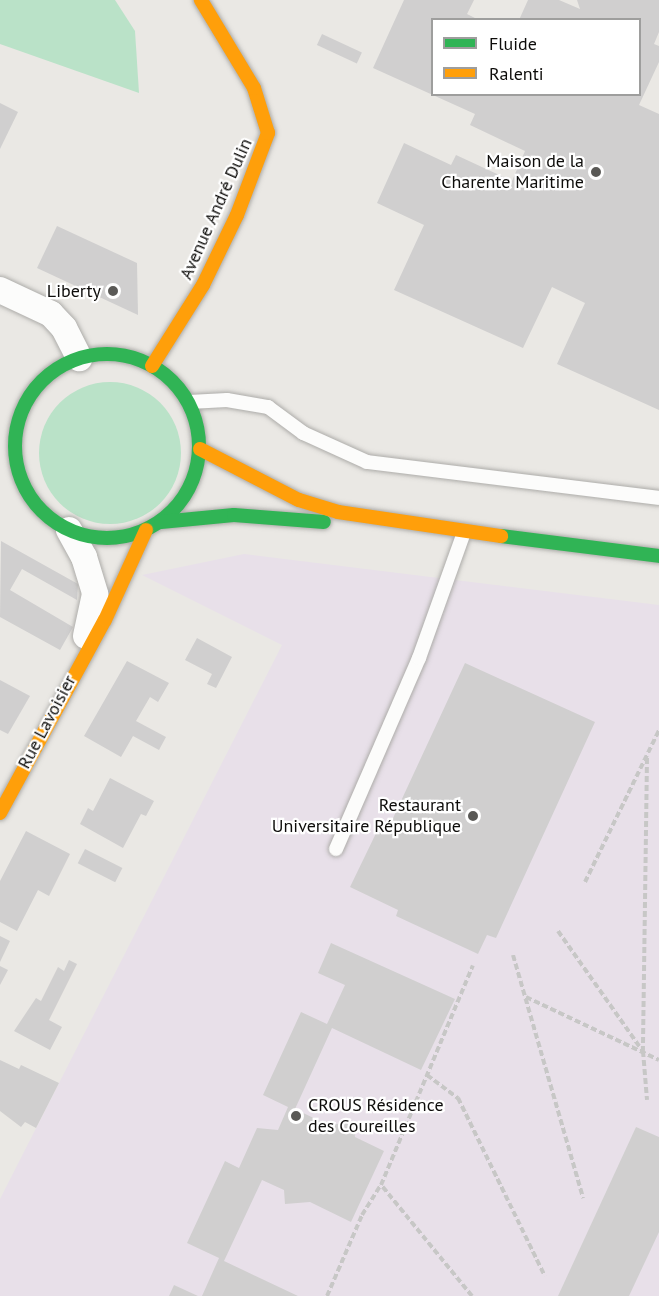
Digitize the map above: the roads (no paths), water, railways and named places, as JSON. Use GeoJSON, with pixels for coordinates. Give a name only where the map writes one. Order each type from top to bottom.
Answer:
{"type":"FeatureCollection","features":[{"type":"Feature","properties":{"kind":"main road","name":"Avenue André Dulin"},"geometry":{"type":"LineString","coordinates":[[152,366],[203,285],[237,215],[268,133],[254,88],[201,0]]}},
{"type":"Feature","properties":{"kind":"main road"},"geometry":{"type":"LineString","coordinates":[[117,354],[152,366],[167,375],[189,402],[200,449],[193,482],[174,511],[161,522],[146,530],[115,538],[69,530],[31,498],[19,471],[15,442],[21,415],[34,390],[54,371],[78,358],[117,354]]}},
{"type":"Feature","properties":{"kind":"main road"},"geometry":{"type":"LineString","coordinates":[[0,448],[15,442]]}},
{"type":"Feature","properties":{"kind":"main road"},"geometry":{"type":"LineString","coordinates":[[200,449],[299,500],[338,512],[458,531],[659,556]]}},
{"type":"Feature","properties":{"kind":"main road"},"geometry":{"type":"LineString","coordinates":[[14,495],[31,498]]}},
{"type":"Feature","properties":{"kind":"main road"},"geometry":{"type":"LineString","coordinates":[[161,522],[281,516],[350,526],[458,531]]}},
{"type":"Feature","properties":{"kind":"main road","name":"Rue Lavoisier"},"geometry":{"type":"LineString","coordinates":[[3,798],[105,620],[146,530]]}},
{"type":"Feature","properties":{"kind":"street"},"geometry":{"type":"LineString","coordinates":[[0,290],[51,314],[64,328],[78,358]]}},
{"type":"Feature","properties":{"kind":"street","name":"Rue Lavoisier"},"geometry":{"type":"LineString","coordinates":[[69,530],[84,556],[95,594],[78,664]]}},
{"type":"Feature","properties":{"kind":"lane"},"geometry":{"type":"LineString","coordinates":[[189,402],[227,400],[268,407],[303,433],[367,462],[659,498]]}},
{"type":"Feature","properties":{"kind":"lane"},"geometry":{"type":"LineString","coordinates":[[336,849],[419,658],[458,531]]}},
{"type":"Feature","properties":{"kind":"place","name":"Maison de la Charente Maritime"},"geometry":{"type":"Point","coordinates":[596,172]}},
{"type":"Feature","properties":{"kind":"place","name":"Liberty"},"geometry":{"type":"Point","coordinates":[113,291]}},
{"type":"Feature","properties":{"kind":"place","name":"Restaurant Universitaire République"},"geometry":{"type":"Point","coordinates":[473,816]}},
{"type":"Feature","properties":{"kind":"place","name":"CROUS Résidence des Coureilles"},"geometry":{"type":"Point","coordinates":[296,1116]}}]}
